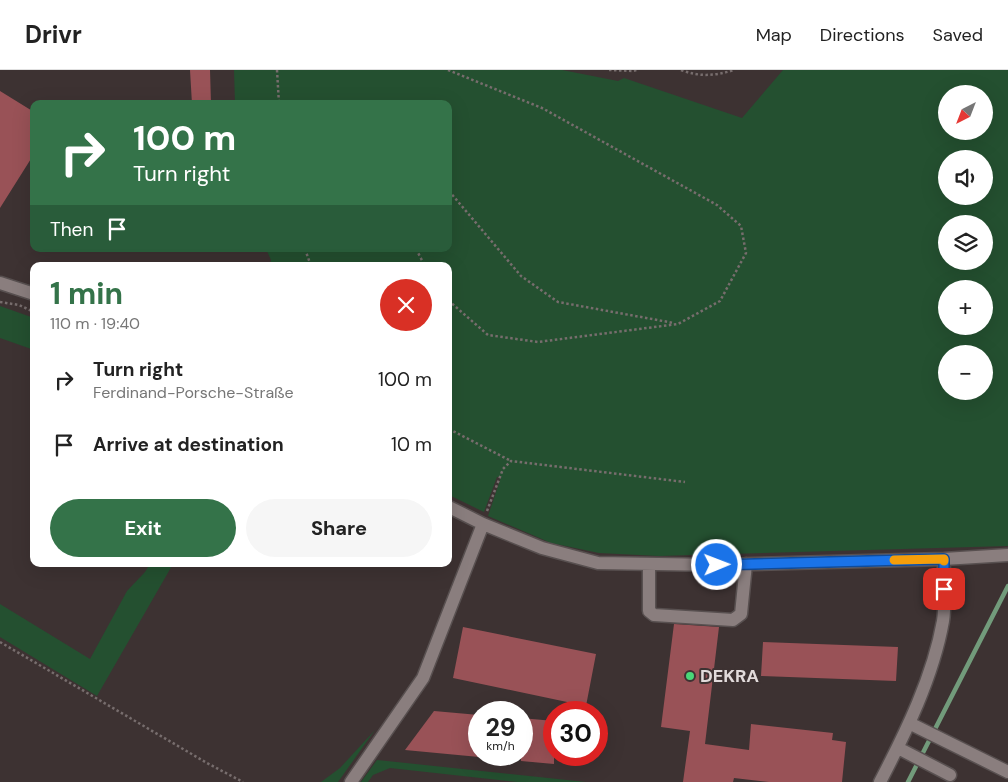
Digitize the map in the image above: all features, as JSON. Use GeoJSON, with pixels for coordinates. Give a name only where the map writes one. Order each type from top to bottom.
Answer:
{"type":"FeatureCollection","features":[{"type":"Feature","properties":{"kind":"street"},"geometry":{"type":"LineString","coordinates":[[0,283],[30,293]]}},
{"type":"Feature","properties":{"kind":"street"},"geometry":{"type":"LineString","coordinates":[[452,508],[483,524],[542,548],[598,563],[746,564],[1008,556]]}},
{"type":"Feature","properties":{"kind":"street"},"geometry":{"type":"LineString","coordinates":[[352,782],[423,678],[483,524]]}},
{"type":"Feature","properties":{"kind":"street"},"geometry":{"type":"LineString","coordinates":[[880,782],[898,748],[925,687],[943,620],[944,559]]}},
{"type":"Feature","properties":{"kind":"street"},"geometry":{"type":"LineString","coordinates":[[649,564],[650,611],[654,615],[733,620],[740,614],[746,564]]}},
{"type":"Feature","properties":{"kind":"street"},"geometry":{"type":"LineString","coordinates":[[909,723],[1008,772]]}},
{"type":"Feature","properties":{"kind":"street"},"geometry":{"type":"LineString","coordinates":[[898,748],[950,775]]}},
{"type":"Feature","properties":{"kind":"path"},"geometry":{"type":"LineString","coordinates":[[277,70],[278,100]]}},
{"type":"Feature","properties":{"kind":"path"},"geometry":{"type":"LineString","coordinates":[[448,70],[542,108],[717,205],[741,226],[746,253],[720,301],[678,324],[538,342],[488,335],[452,304]]}},
{"type":"Feature","properties":{"kind":"path"},"geometry":{"type":"LineString","coordinates":[[609,70],[637,70]]}},
{"type":"Feature","properties":{"kind":"path"},"geometry":{"type":"LineString","coordinates":[[681,70],[695,75],[718,75],[734,70]]}},
{"type":"Feature","properties":{"kind":"path"},"geometry":{"type":"LineString","coordinates":[[452,196],[521,276],[558,302],[678,324]]}},
{"type":"Feature","properties":{"kind":"path"},"geometry":{"type":"LineString","coordinates":[[0,302],[19,305],[30,310]]}},
{"type":"Feature","properties":{"kind":"path"},"geometry":{"type":"LineString","coordinates":[[452,431],[511,461],[684,482]]}},
{"type":"Feature","properties":{"kind":"path"},"geometry":{"type":"LineString","coordinates":[[483,524],[498,482],[511,461]]}},
{"type":"Feature","properties":{"kind":"path"},"geometry":{"type":"LineString","coordinates":[[0,642],[207,764],[243,782]]}},
{"type":"Feature","properties":{"kind":"green space"},"geometry":{"type":"Polygon","coordinates":[[[234,70],[562,70],[618,81],[624,78],[742,118],[783,70],[1008,70],[1008,546],[659,556],[599,553],[551,543],[488,516],[501,477],[497,477],[484,512],[452,496],[452,262],[271,262],[267,252],[452,252],[452,100],[235,100],[234,70]]]}},
{"type":"Feature","properties":{"kind":"green space"},"geometry":{"type":"Polygon","coordinates":[[[0,306],[30,317],[30,349],[0,338],[0,306]]]}},
{"type":"Feature","properties":{"kind":"green space"},"geometry":{"type":"Polygon","coordinates":[[[148,567],[171,567],[97,696],[0,637],[0,604],[90,659],[127,591],[148,567]]]}},
{"type":"Feature","properties":{"kind":"green space"},"geometry":{"type":"Polygon","coordinates":[[[375,730],[338,782],[321,782],[340,768],[375,730]]]}},
{"type":"Feature","properties":{"kind":"green space"},"geometry":{"type":"Polygon","coordinates":[[[377,760],[586,782],[517,782],[390,768],[373,775],[368,782],[361,782],[377,760]]]}},
{"type":"Feature","properties":{"kind":"building"},"geometry":{"type":"Polygon","coordinates":[[[190,70],[210,70],[211,100],[192,100],[190,70]]]}},
{"type":"Feature","properties":{"kind":"building"},"geometry":{"type":"Polygon","coordinates":[[[0,91],[30,110],[30,160],[0,208],[0,91]]]}},
{"type":"Feature","properties":{"kind":"building"},"geometry":{"type":"Polygon","coordinates":[[[674,624],[719,627],[705,744],[749,750],[751,724],[833,733],[832,740],[846,742],[842,782],[769,782],[734,778],[733,782],[683,782],[690,731],[661,727],[674,624]]]}},
{"type":"Feature","properties":{"kind":"building"},"geometry":{"type":"Polygon","coordinates":[[[463,627],[596,654],[587,701],[562,701],[453,678],[463,627]]]}},
{"type":"Feature","properties":{"kind":"building"},"geometry":{"type":"Polygon","coordinates":[[[763,642],[898,647],[896,681],[761,676],[763,642]]]}},
{"type":"Feature","properties":{"kind":"building"},"geometry":{"type":"Polygon","coordinates":[[[434,711],[468,714],[468,756],[405,750],[434,711]]]}},
{"type":"Feature","properties":{"kind":"building"},"geometry":{"type":"Polygon","coordinates":[[[533,719],[543,720],[543,763],[533,762],[533,719]]]}},
{"type":"Feature","properties":{"kind":"waterway"},"geometry":{"type":"LineString","coordinates":[[908,782],[1008,586]]}},
{"type":"Feature","properties":{"kind":"slow traffic"},"geometry":{"type":"LineString","coordinates":[[894,560],[944,559],[944,561]]}},
{"type":"Feature","properties":{"kind":"place","name":"DEKRA"},"geometry":{"type":"Point","coordinates":[690,676]}},
{"type":"Feature","properties":{"kind":"route"},"geometry":{"type":"LineString","coordinates":[[717,565],[944,559],[944,589]]}}]}
